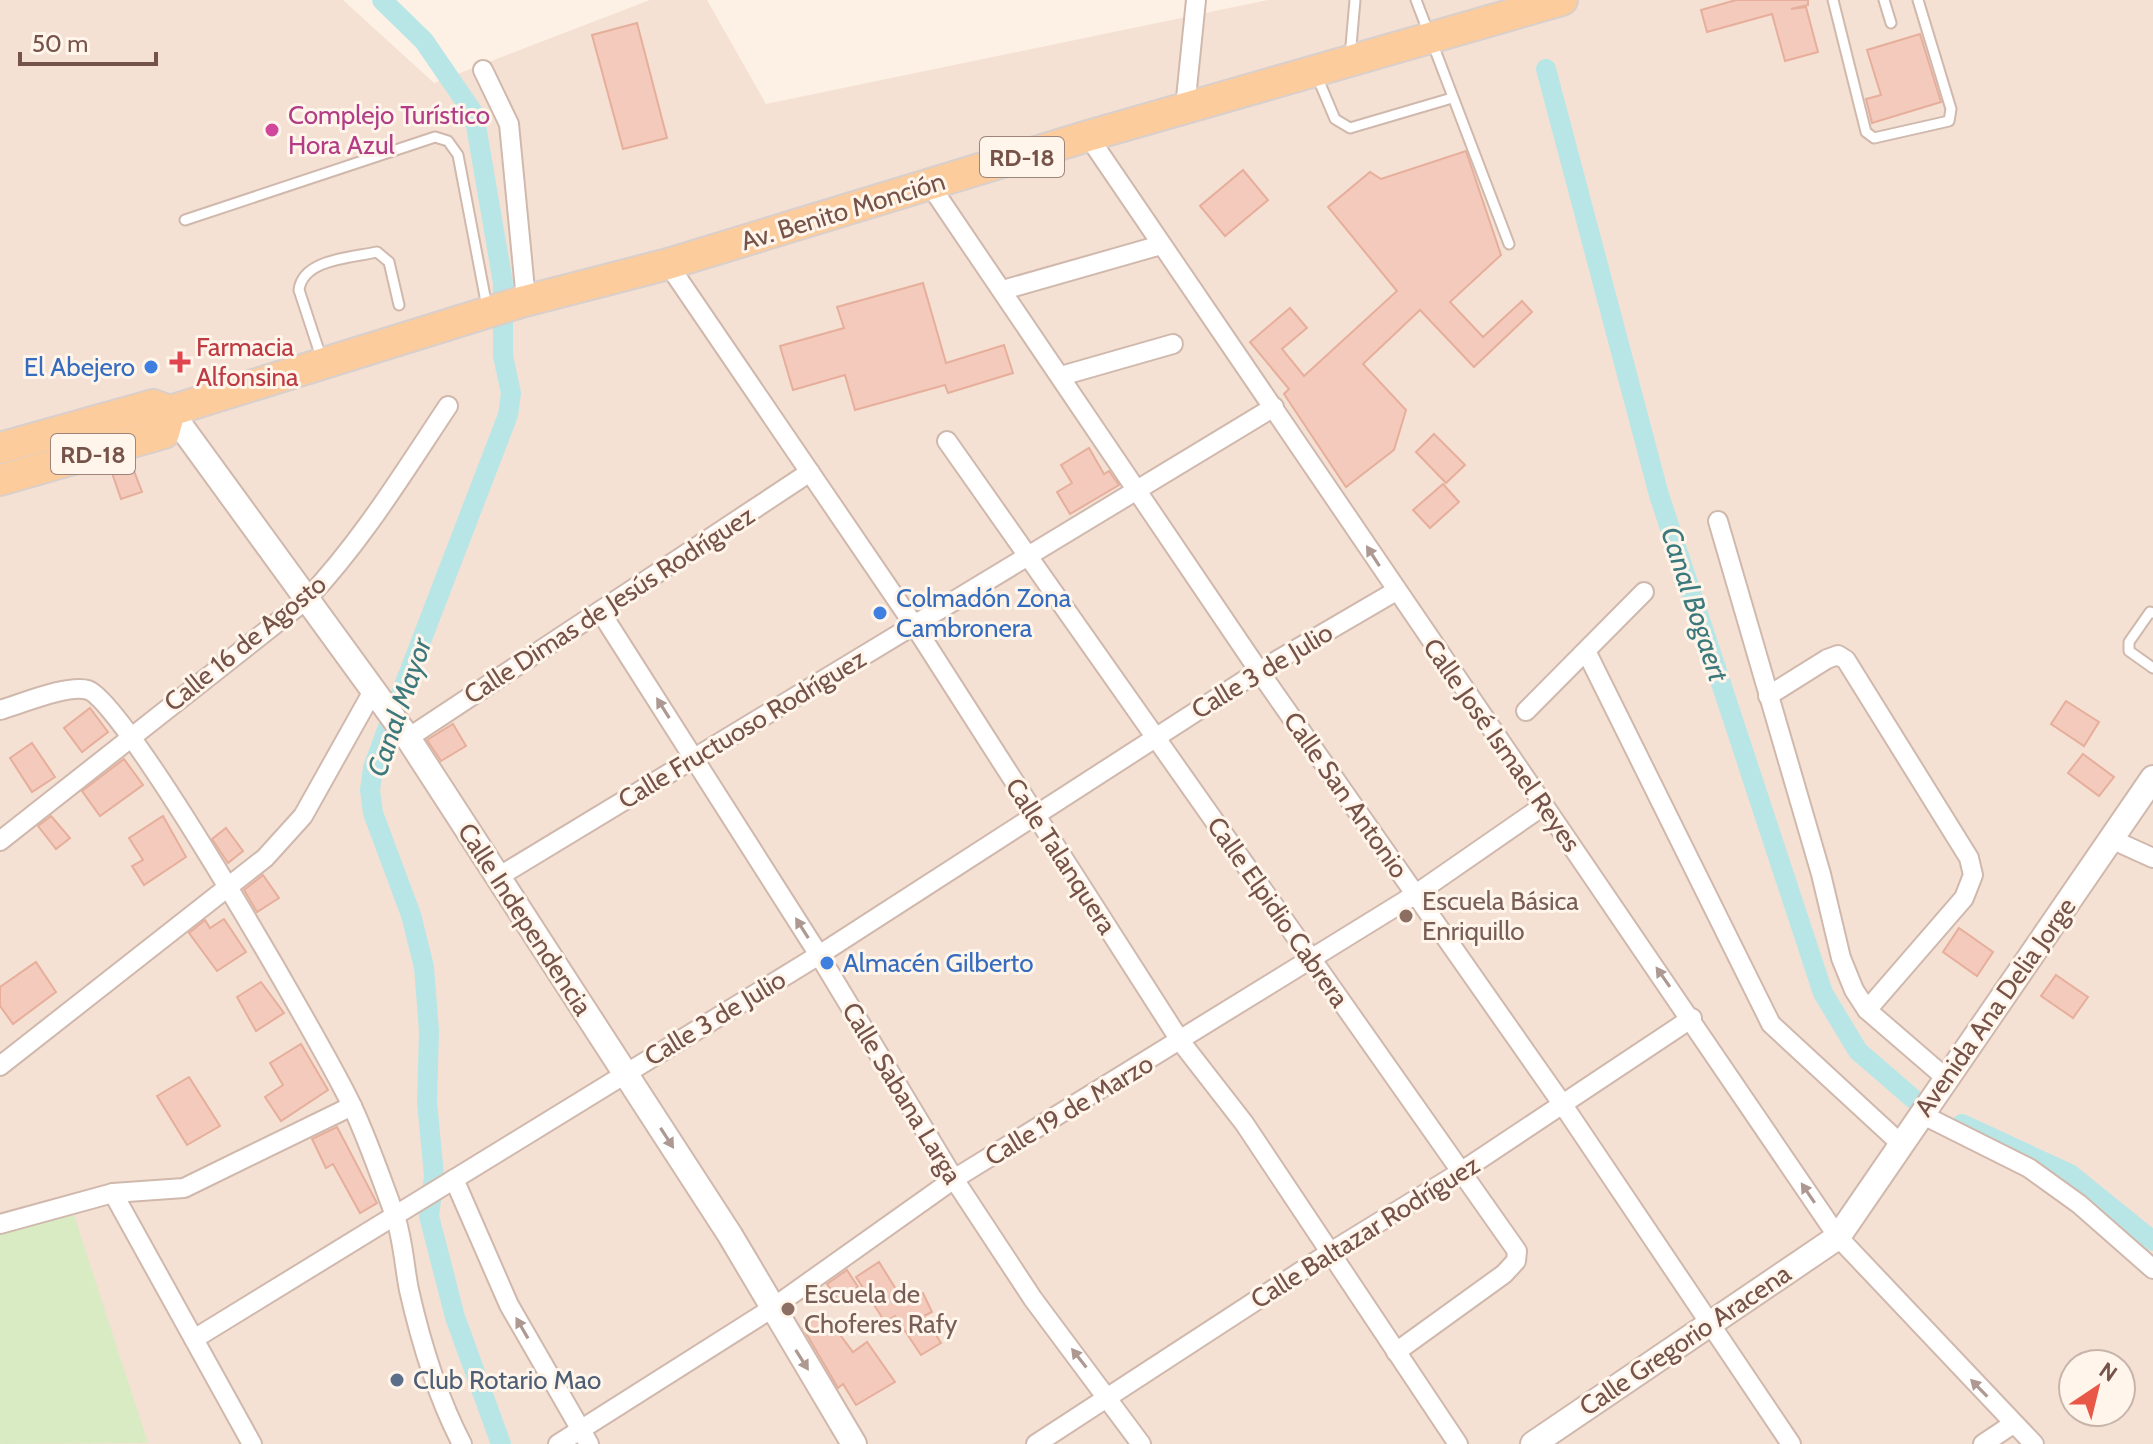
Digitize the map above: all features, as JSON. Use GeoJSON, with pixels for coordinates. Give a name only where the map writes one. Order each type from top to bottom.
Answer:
{"type":"FeatureCollection","features":[{"type":"Feature","properties":{"kind":"main road","name":"Av. Benito Monción"},"geometry":{"type":"LineString","coordinates":[[0,448],[153,405],[170,411],[524,301],[668,264],[1088,136],[1561,0]]}},
{"type":"Feature","properties":{"kind":"main road","name":"RD-18"},"geometry":{"type":"LineString","coordinates":[[0,480],[164,433],[170,411]]}},
{"type":"Feature","properties":{"kind":"street"},"geometry":{"type":"LineString","coordinates":[[1185,108],[1196,0]]}},
{"type":"Feature","properties":{"kind":"street"},"geometry":{"type":"LineString","coordinates":[[483,70],[509,124],[524,301]]}},
{"type":"Feature","properties":{"kind":"street","name":"Calle José Ismael Reyes"},"geometry":{"type":"LineString","coordinates":[[1088,136],[1543,806],[1692,1018],[1838,1237],[2034,1444]]}},
{"type":"Feature","properties":{"kind":"street","name":"Calle San Antonio"},"geometry":{"type":"LineString","coordinates":[[930,185],[1259,671],[1563,1105],[1791,1444]]}},
{"type":"Feature","properties":{"kind":"street"},"geometry":{"type":"LineString","coordinates":[[1003,290],[1161,245]]}},
{"type":"Feature","properties":{"kind":"street","name":"Calle Talanquera"},"geometry":{"type":"LineString","coordinates":[[668,264],[914,625],[1181,1042],[1244,1123],[1458,1444]]}},
{"type":"Feature","properties":{"kind":"street"},"geometry":{"type":"LineString","coordinates":[[1061,376],[1173,344]]}},
{"type":"Feature","properties":{"kind":"street","name":"Calle 16 de Agosto"},"geometry":{"type":"LineString","coordinates":[[0,841],[130,735],[307,599],[365,530],[448,406]]}},
{"type":"Feature","properties":{"kind":"street","name":"Calle Fructuoso Rodríguez"},"geometry":{"type":"LineString","coordinates":[[498,877],[1140,491],[1274,407]]}},
{"type":"Feature","properties":{"kind":"street","name":"Calle Independencia"},"geometry":{"type":"LineString","coordinates":[[170,411],[406,735],[730,1235],[771,1309],[854,1444]]}},
{"type":"Feature","properties":{"kind":"street","name":"Calle Elpidio Cabrera"},"geometry":{"type":"LineString","coordinates":[[947,441],[1313,959],[1459,1173],[1517,1251],[1516,1261],[1504,1274],[1396,1352]]}},
{"type":"Feature","properties":{"kind":"street","name":"Calle Dimas de Jesús Rodríguez"},"geometry":{"type":"LineString","coordinates":[[406,735],[810,472]]}},
{"type":"Feature","properties":{"kind":"street"},"geometry":{"type":"LineString","coordinates":[[1718,521],[1821,874],[1841,958],[1854,990],[1867,1010],[1947,1079]]}},
{"type":"Feature","properties":{"kind":"street","name":"Calle 3 de Julio"},"geometry":{"type":"LineString","coordinates":[[194,1339],[819,955],[1259,671],[1396,591]]}},
{"type":"Feature","properties":{"kind":"street"},"geometry":{"type":"LineString","coordinates":[[1526,711],[1587,653],[1644,592]]}},
{"type":"Feature","properties":{"kind":"street","name":"Calle Sabana Larga"},"geometry":{"type":"LineString","coordinates":[[600,611],[819,955],[954,1179],[1033,1299],[1109,1397],[1141,1444]]}},
{"type":"Feature","properties":{"kind":"street"},"geometry":{"type":"LineString","coordinates":[[1587,653],[1771,1024],[1901,1144]]}},
{"type":"Feature","properties":{"kind":"street"},"geometry":{"type":"LineString","coordinates":[[1768,696],[1827,659],[1838,655],[1846,660],[1969,858],[1973,875],[1964,898],[1867,1010]]}},
{"type":"Feature","properties":{"kind":"street"},"geometry":{"type":"LineString","coordinates":[[0,709],[72,689],[89,690],[103,700],[130,735],[228,887],[352,1106],[395,1217],[410,1293],[443,1408],[462,1444]]}},
{"type":"Feature","properties":{"kind":"street"},"geometry":{"type":"LineString","coordinates":[[0,1066],[265,858],[303,816],[376,695]]}},
{"type":"Feature","properties":{"kind":"street","name":"Avenida Ana Delia Jorge"},"geometry":{"type":"LineString","coordinates":[[1838,1237],[2153,778]]}},
{"type":"Feature","properties":{"kind":"street","name":"Calle 19 de Marzo"},"geometry":{"type":"LineString","coordinates":[[558,1444],[584,1437],[954,1179],[1181,1042],[1416,894],[1543,806]]}},
{"type":"Feature","properties":{"kind":"street"},"geometry":{"type":"LineString","coordinates":[[2111,839],[2153,858]]}},
{"type":"Feature","properties":{"kind":"street","name":"Calle Baltazar Rodríguez"},"geometry":{"type":"LineString","coordinates":[[1036,1444],[1329,1253],[1459,1173],[1692,1018]]}},
{"type":"Feature","properties":{"kind":"street"},"geometry":{"type":"LineString","coordinates":[[0,1224],[113,1193],[184,1188],[352,1106]]}},
{"type":"Feature","properties":{"kind":"street"},"geometry":{"type":"LineString","coordinates":[[1921,1114],[2029,1168],[2079,1204],[2153,1269]]}},
{"type":"Feature","properties":{"kind":"street"},"geometry":{"type":"LineString","coordinates":[[450,1182],[509,1305],[584,1437]]}},
{"type":"Feature","properties":{"kind":"street"},"geometry":{"type":"LineString","coordinates":[[113,1193],[252,1444]]}},
{"type":"Feature","properties":{"kind":"street","name":"Calle Gregorio Aracena"},"geometry":{"type":"LineString","coordinates":[[1533,1444],[1838,1237]]}},
{"type":"Feature","properties":{"kind":"street"},"geometry":{"type":"LineString","coordinates":[[1983,1444],[2013,1424]]}},
{"type":"Feature","properties":{"kind":"lane"},"geometry":{"type":"LineString","coordinates":[[1349,61],[1355,0]]}},
{"type":"Feature","properties":{"kind":"lane"},"geometry":{"type":"LineString","coordinates":[[1416,0],[1509,244]]}},
{"type":"Feature","properties":{"kind":"lane"},"geometry":{"type":"LineString","coordinates":[[1833,0],[1866,132],[1874,138],[1949,121],[1951,109],[1918,0]]}},
{"type":"Feature","properties":{"kind":"lane"},"geometry":{"type":"LineString","coordinates":[[1884,0],[1891,23]]}},
{"type":"Feature","properties":{"kind":"lane"},"geometry":{"type":"LineString","coordinates":[[1314,71],[1335,119],[1350,128],[1452,98]]}},
{"type":"Feature","properties":{"kind":"lane"},"geometry":{"type":"LineString","coordinates":[[185,220],[435,137],[448,141],[458,155],[482,314]]}},
{"type":"Feature","properties":{"kind":"lane"},"geometry":{"type":"LineString","coordinates":[[323,364],[299,290],[301,278],[309,268],[377,252],[389,262],[399,305]]}},
{"type":"Feature","properties":{"kind":"lane"},"geometry":{"type":"LineString","coordinates":[[2153,613],[2150,612],[2129,642],[2129,651],[2153,668]]}},
{"type":"Feature","properties":{"kind":"shaded area"},"geometry":{"type":"Polygon","coordinates":[[[0,0],[343,0],[434,83],[650,0],[707,0],[766,104],[1268,0],[2153,0],[2153,1444],[0,1444],[0,0]]]}},
{"type":"Feature","properties":{"kind":"green space"},"geometry":{"type":"Polygon","coordinates":[[[72,1209],[148,1443],[0,1444],[0,1230],[72,1209]]]}},
{"type":"Feature","properties":{"kind":"building"},"geometry":{"type":"Polygon","coordinates":[[[1736,0],[1808,0],[1808,5],[1791,9],[1806,7],[1818,52],[1785,61],[1772,14],[1707,32],[1701,10],[1736,0]]]}},
{"type":"Feature","properties":{"kind":"building"},"geometry":{"type":"Polygon","coordinates":[[[637,23],[667,138],[623,149],[592,35],[637,23]]]}},
{"type":"Feature","properties":{"kind":"building"},"geometry":{"type":"Polygon","coordinates":[[[1920,34],[1941,102],[1872,123],[1866,99],[1881,95],[1867,50],[1920,34]]]}},
{"type":"Feature","properties":{"kind":"building"},"geometry":{"type":"Polygon","coordinates":[[[1466,151],[1501,255],[1450,302],[1483,337],[1522,301],[1532,312],[1474,367],[1420,310],[1363,364],[1406,410],[1394,450],[1346,487],[1284,394],[1289,389],[1250,342],[1290,308],[1307,328],[1282,349],[1304,376],[1397,291],[1328,207],[1370,172],[1381,179],[1466,151]]]}},
{"type":"Feature","properties":{"kind":"building"},"geometry":{"type":"Polygon","coordinates":[[[1243,170],[1268,200],[1225,236],[1200,206],[1243,170]]]}},
{"type":"Feature","properties":{"kind":"building"},"geometry":{"type":"Polygon","coordinates":[[[923,283],[946,363],[1004,345],[1013,373],[948,393],[945,385],[855,410],[845,375],[793,390],[780,346],[844,328],[837,307],[923,283]]]}},
{"type":"Feature","properties":{"kind":"building"},"geometry":{"type":"Polygon","coordinates":[[[1434,434],[1465,465],[1446,483],[1416,452],[1434,434]]]}},
{"type":"Feature","properties":{"kind":"building"},"geometry":{"type":"Polygon","coordinates":[[[1089,448],[1104,474],[1109,471],[1119,485],[1070,514],[1057,492],[1072,483],[1061,465],[1089,448]]]}},
{"type":"Feature","properties":{"kind":"building"},"geometry":{"type":"Polygon","coordinates":[[[131,463],[142,492],[121,499],[111,470],[131,463]]]}},
{"type":"Feature","properties":{"kind":"building"},"geometry":{"type":"Polygon","coordinates":[[[1443,484],[1459,502],[1430,528],[1413,510],[1443,484]]]}},
{"type":"Feature","properties":{"kind":"building"},"geometry":{"type":"Polygon","coordinates":[[[2066,701],[2099,722],[2084,746],[2051,724],[2066,701]]]}},
{"type":"Feature","properties":{"kind":"building"},"geometry":{"type":"Polygon","coordinates":[[[90,708],[108,732],[82,752],[64,728],[90,708]]]}},
{"type":"Feature","properties":{"kind":"building"},"geometry":{"type":"Polygon","coordinates":[[[453,724],[466,746],[441,761],[427,740],[453,724]]]}},
{"type":"Feature","properties":{"kind":"building"},"geometry":{"type":"Polygon","coordinates":[[[32,743],[55,777],[32,792],[10,758],[32,743]]]}},
{"type":"Feature","properties":{"kind":"building"},"geometry":{"type":"Polygon","coordinates":[[[2083,754],[2114,777],[2099,796],[2068,773],[2083,754]]]}},
{"type":"Feature","properties":{"kind":"building"},"geometry":{"type":"Polygon","coordinates":[[[124,759],[143,785],[100,816],[82,791],[124,759]]]}},
{"type":"Feature","properties":{"kind":"building"},"geometry":{"type":"Polygon","coordinates":[[[51,816],[70,838],[56,849],[38,826],[51,816]]]}},
{"type":"Feature","properties":{"kind":"building"},"geometry":{"type":"Polygon","coordinates":[[[163,816],[186,857],[144,885],[132,866],[143,860],[129,838],[163,816]]]}},
{"type":"Feature","properties":{"kind":"building"},"geometry":{"type":"Polygon","coordinates":[[[226,828],[243,851],[228,863],[212,839],[226,828]]]}},
{"type":"Feature","properties":{"kind":"building"},"geometry":{"type":"Polygon","coordinates":[[[263,875],[279,898],[257,912],[244,890],[263,875]]]}},
{"type":"Feature","properties":{"kind":"building"},"geometry":{"type":"Polygon","coordinates":[[[224,919],[246,952],[217,971],[189,933],[205,920],[210,928],[224,919]]]}},
{"type":"Feature","properties":{"kind":"building"},"geometry":{"type":"Polygon","coordinates":[[[1959,928],[1993,952],[1977,976],[1943,952],[1959,928]]]}},
{"type":"Feature","properties":{"kind":"building"},"geometry":{"type":"Polygon","coordinates":[[[36,962],[56,992],[13,1024],[0,1006],[0,987],[36,962]]]}},
{"type":"Feature","properties":{"kind":"building"},"geometry":{"type":"Polygon","coordinates":[[[2056,975],[2088,997],[2073,1018],[2041,996],[2056,975]]]}},
{"type":"Feature","properties":{"kind":"building"},"geometry":{"type":"Polygon","coordinates":[[[261,982],[284,1013],[256,1031],[237,997],[261,982]]]}},
{"type":"Feature","properties":{"kind":"building"},"geometry":{"type":"Polygon","coordinates":[[[301,1044],[328,1090],[281,1121],[265,1097],[283,1085],[270,1063],[301,1044]]]}},
{"type":"Feature","properties":{"kind":"building"},"geometry":{"type":"Polygon","coordinates":[[[189,1077],[220,1126],[187,1145],[157,1096],[189,1077]]]}},
{"type":"Feature","properties":{"kind":"building"},"geometry":{"type":"Polygon","coordinates":[[[337,1127],[377,1203],[360,1213],[333,1164],[326,1168],[312,1139],[337,1127]]]}},
{"type":"Feature","properties":{"kind":"building"},"geometry":{"type":"Polygon","coordinates":[[[879,1262],[904,1302],[923,1293],[932,1312],[924,1316],[941,1343],[921,1355],[895,1316],[885,1322],[856,1277],[879,1262]]]}},
{"type":"Feature","properties":{"kind":"building"},"geometry":{"type":"Polygon","coordinates":[[[847,1270],[858,1287],[838,1300],[827,1284],[847,1270]]]}},
{"type":"Feature","properties":{"kind":"building"},"geometry":{"type":"Polygon","coordinates":[[[823,1312],[853,1352],[867,1342],[895,1382],[856,1405],[843,1384],[838,1388],[803,1328],[823,1312]]]}},
{"type":"Feature","properties":{"kind":"waterway","name":"Canal Mayor"},"geometry":{"type":"LineString","coordinates":[[382,0],[424,41],[474,114],[503,283],[503,356],[511,393],[508,415],[385,735],[373,768],[370,790],[373,813],[411,915],[424,967],[429,1031],[427,1102],[434,1176],[429,1216],[455,1317],[501,1444]]}},
{"type":"Feature","properties":{"kind":"waterway","name":"Canal Bogaert"},"geometry":{"type":"LineString","coordinates":[[1546,69],[1659,495],[1823,993],[1858,1051],[1917,1102]]}},
{"type":"Feature","properties":{"kind":"waterway","name":"Canal Bogaert"},"geometry":{"type":"LineString","coordinates":[[1962,1124],[2070,1174],[2153,1241]]}},
{"type":"Feature","properties":{"kind":"place","name":"Complejo Turístico Hora Azul"},"geometry":{"type":"Point","coordinates":[272,130]}},
{"type":"Feature","properties":{"kind":"place","name":"Farmacia Alfonsina"},"geometry":{"type":"Point","coordinates":[180,362]}},
{"type":"Feature","properties":{"kind":"place","name":"El Abejero"},"geometry":{"type":"Point","coordinates":[151,367]}},
{"type":"Feature","properties":{"kind":"place","name":"Colmadón Zona Cambronera"},"geometry":{"type":"Point","coordinates":[880,613]}},
{"type":"Feature","properties":{"kind":"place","name":"Escuela Básica Enriquillo"},"geometry":{"type":"Point","coordinates":[1406,916]}},
{"type":"Feature","properties":{"kind":"place","name":"Almacén Gilberto"},"geometry":{"type":"Point","coordinates":[827,963]}},
{"type":"Feature","properties":{"kind":"place","name":"Escuela de Choferes Rafy"},"geometry":{"type":"Point","coordinates":[788,1309]}},
{"type":"Feature","properties":{"kind":"place","name":"Club Rotario Mao"},"geometry":{"type":"Point","coordinates":[397,1380]}}]}
